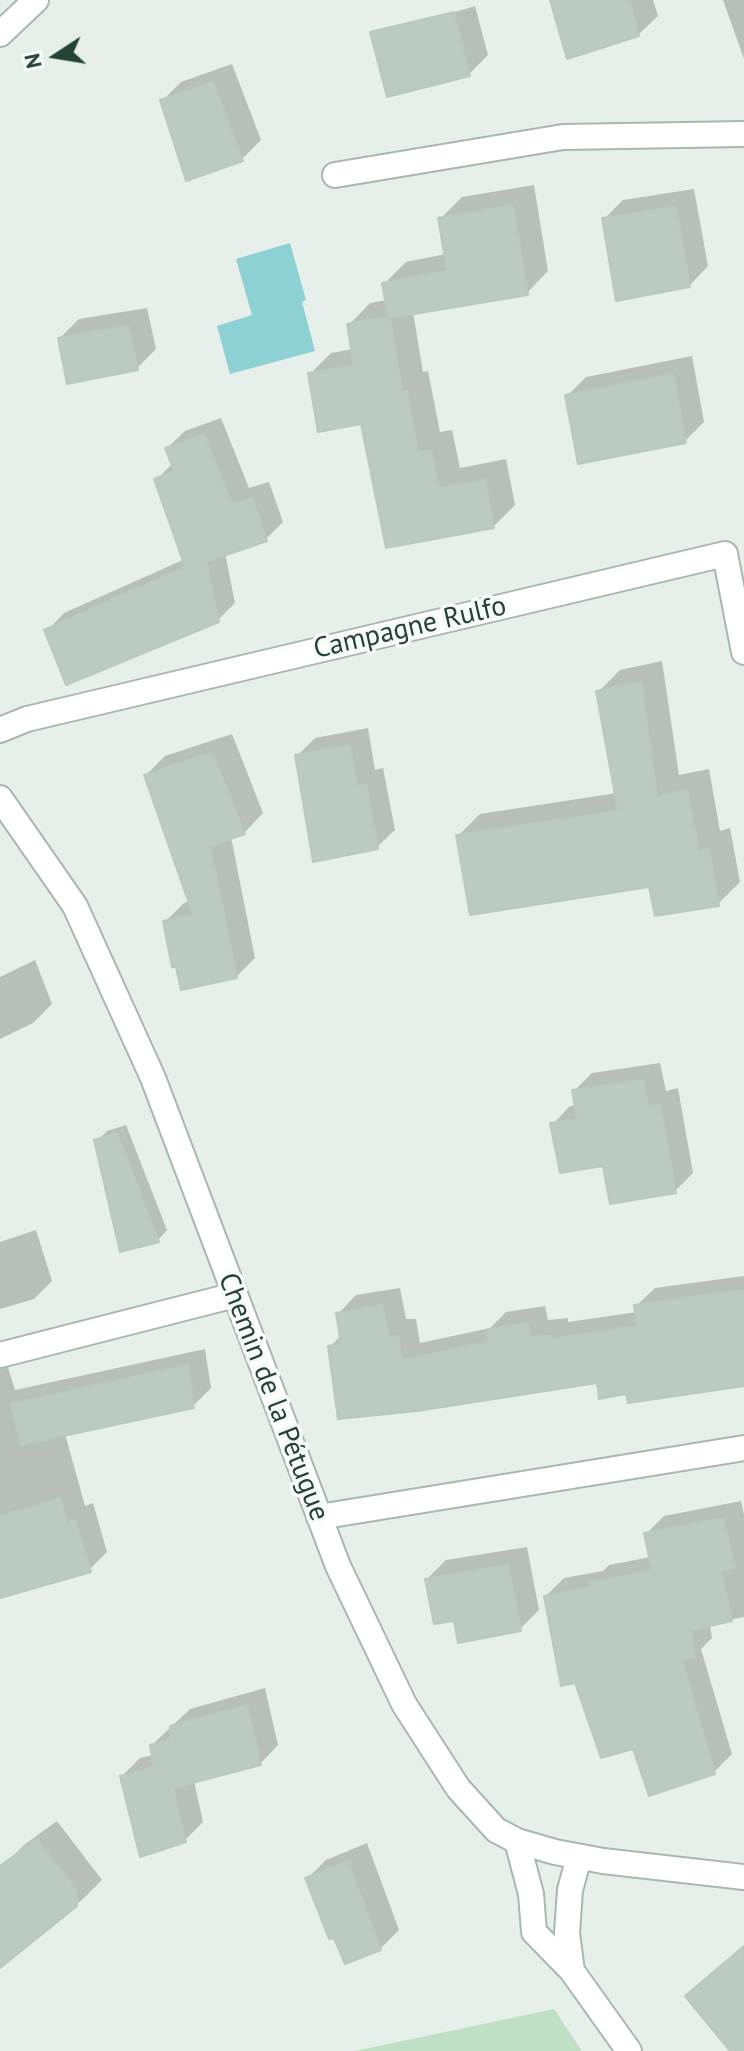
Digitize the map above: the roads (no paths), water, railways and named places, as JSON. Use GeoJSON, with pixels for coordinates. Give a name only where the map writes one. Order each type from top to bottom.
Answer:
{"type":"FeatureCollection","features":[{"type":"Feature","properties":{"kind":"street"},"geometry":{"type":"LineString","coordinates":[[0,34],[36,0]]}},
{"type":"Feature","properties":{"kind":"street"},"geometry":{"type":"LineString","coordinates":[[335,175],[563,137],[744,134]]}},
{"type":"Feature","properties":{"kind":"street","name":"Campagne Rulfo"},"geometry":{"type":"LineString","coordinates":[[0,730],[27,719],[725,554],[744,652]]}},
{"type":"Feature","properties":{"kind":"street","name":"Chemin de la Pétugue"},"geometry":{"type":"LineString","coordinates":[[0,798],[75,906],[153,1078],[338,1566],[404,1704],[458,1788],[496,1830],[517,1841]]}},
{"type":"Feature","properties":{"kind":"street"},"geometry":{"type":"LineString","coordinates":[[0,1355],[235,1295]]}},
{"type":"Feature","properties":{"kind":"street"},"geometry":{"type":"LineString","coordinates":[[319,1517],[744,1448]]}},
{"type":"Feature","properties":{"kind":"street"},"geometry":{"type":"LineString","coordinates":[[629,2051],[572,1971],[534,1932],[531,1894],[517,1841],[579,1857],[744,1877]]}},
{"type":"Feature","properties":{"kind":"street"},"geometry":{"type":"LineString","coordinates":[[572,1971],[567,1933],[570,1890],[579,1857]]}},
{"type":"Feature","properties":{"kind":"water"},"geometry":{"type":"Polygon","coordinates":[[[290,243],[306,300],[302,302],[315,351],[230,374],[217,326],[252,315],[236,259],[290,243]]]}}]}
